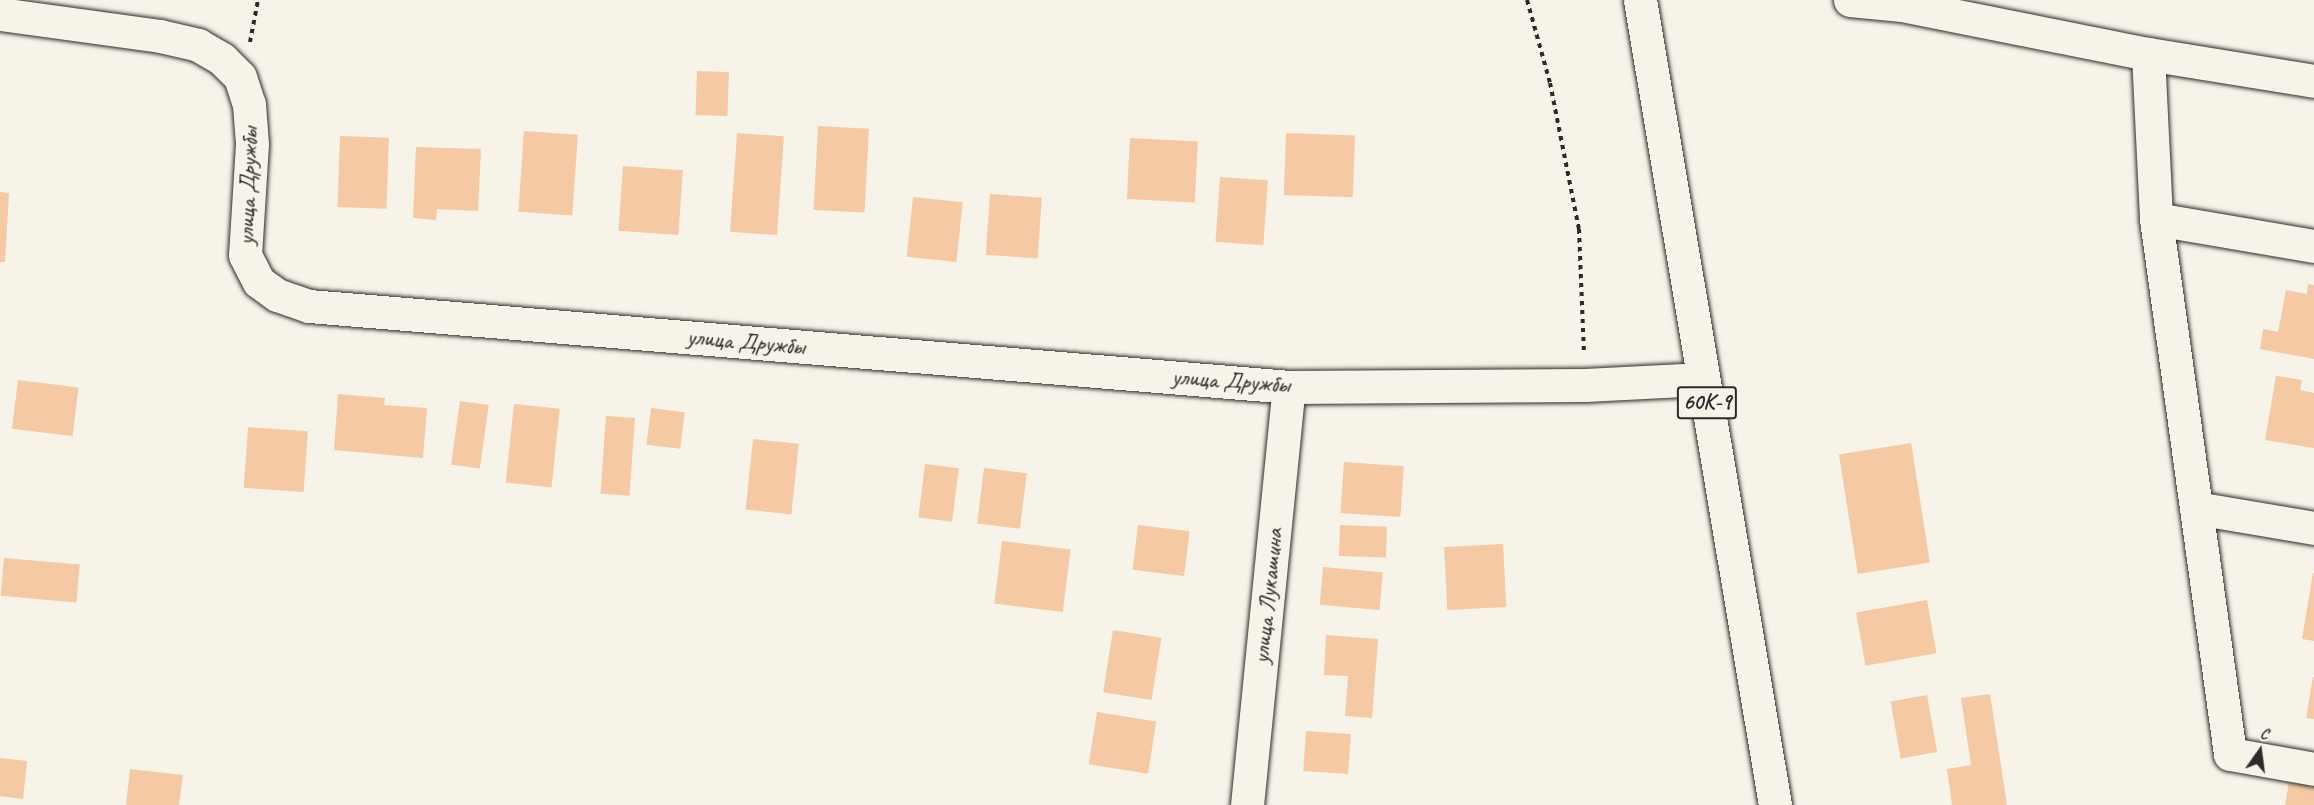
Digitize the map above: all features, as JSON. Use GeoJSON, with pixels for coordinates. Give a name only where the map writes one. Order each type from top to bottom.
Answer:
{"type":"FeatureCollection","features":[{"type":"Feature","properties":{"kind":"street","name":"60К-9"},"geometry":{"type":"LineString","coordinates":[[1640,0],[1775,805]]}},
{"type":"Feature","properties":{"kind":"street"},"geometry":{"type":"LineString","coordinates":[[1850,0],[1902,5],[2148,54],[2314,81]]}},
{"type":"Feature","properties":{"kind":"street","name":"улица Дружбы"},"geometry":{"type":"LineString","coordinates":[[0,14],[160,36],[198,45],[222,59],[240,77],[249,104],[252,144],[245,255],[260,282],[277,295],[309,306],[1289,387],[1585,385],[1703,379]]}},
{"type":"Feature","properties":{"kind":"street"},"geometry":{"type":"LineString","coordinates":[[2148,54],[2156,219],[2230,754],[2314,769]]}},
{"type":"Feature","properties":{"kind":"street"},"geometry":{"type":"LineString","coordinates":[[2156,219],[2314,246]]}},
{"type":"Feature","properties":{"kind":"street","name":"улица Лукашина"},"geometry":{"type":"LineString","coordinates":[[1246,805],[1289,387]]}},
{"type":"Feature","properties":{"kind":"street"},"geometry":{"type":"LineString","coordinates":[[2196,508],[2314,528]]}},
{"type":"Feature","properties":{"kind":"path"},"geometry":{"type":"LineString","coordinates":[[1527,0],[1550,83],[1579,229],[1585,385]]}},
{"type":"Feature","properties":{"kind":"building"},"geometry":{"type":"Polygon","coordinates":[[[697,71],[729,72],[727,116],[695,115],[697,71]]]}},
{"type":"Feature","properties":{"kind":"building"},"geometry":{"type":"Polygon","coordinates":[[[818,126],[869,129],[865,213],[814,210],[818,126]]]}},
{"type":"Feature","properties":{"kind":"building"},"geometry":{"type":"Polygon","coordinates":[[[524,131],[578,135],[572,216],[518,212],[524,131]]]}},
{"type":"Feature","properties":{"kind":"building"},"geometry":{"type":"Polygon","coordinates":[[[737,133],[784,136],[777,235],[730,232],[737,133]]]}},
{"type":"Feature","properties":{"kind":"building"},"geometry":{"type":"Polygon","coordinates":[[[1286,133],[1355,135],[1353,197],[1284,195],[1286,133]]]}},
{"type":"Feature","properties":{"kind":"building"},"geometry":{"type":"Polygon","coordinates":[[[340,136],[389,138],[386,209],[338,207],[340,136]]]}},
{"type":"Feature","properties":{"kind":"building"},"geometry":{"type":"Polygon","coordinates":[[[1130,138],[1198,142],[1195,202],[1127,199],[1130,138]]]}},
{"type":"Feature","properties":{"kind":"building"},"geometry":{"type":"Polygon","coordinates":[[[416,147],[481,149],[478,211],[437,209],[436,220],[413,218],[416,147]]]}},
{"type":"Feature","properties":{"kind":"building"},"geometry":{"type":"Polygon","coordinates":[[[623,166],[683,170],[678,235],[618,231],[623,166]]]}},
{"type":"Feature","properties":{"kind":"building"},"geometry":{"type":"Polygon","coordinates":[[[1220,177],[1268,180],[1263,245],[1215,242],[1220,177]]]}},
{"type":"Feature","properties":{"kind":"building"},"geometry":{"type":"Polygon","coordinates":[[[0,192],[9,193],[5,262],[0,262],[0,192]]]}},
{"type":"Feature","properties":{"kind":"building"},"geometry":{"type":"Polygon","coordinates":[[[990,194],[1042,198],[1038,258],[986,255],[990,194]]]}},
{"type":"Feature","properties":{"kind":"building"},"geometry":{"type":"Polygon","coordinates":[[[913,197],[963,202],[956,262],[907,257],[913,197]]]}},
{"type":"Feature","properties":{"kind":"building"},"geometry":{"type":"Polygon","coordinates":[[[2308,284],[2314,285],[2314,359],[2260,349],[2263,329],[2278,332],[2286,290],[2307,294],[2308,284]]]}},
{"type":"Feature","properties":{"kind":"building"},"geometry":{"type":"Polygon","coordinates":[[[2276,376],[2302,380],[2300,390],[2314,393],[2314,448],[2265,440],[2276,376]]]}},
{"type":"Feature","properties":{"kind":"building"},"geometry":{"type":"Polygon","coordinates":[[[18,380],[79,387],[73,436],[12,429],[18,380]]]}},
{"type":"Feature","properties":{"kind":"building"},"geometry":{"type":"Polygon","coordinates":[[[338,394],[385,398],[384,405],[427,408],[423,458],[334,450],[338,394]]]}},
{"type":"Feature","properties":{"kind":"building"},"geometry":{"type":"Polygon","coordinates":[[[460,401],[489,405],[480,468],[451,464],[460,401]]]}},
{"type":"Feature","properties":{"kind":"building"},"geometry":{"type":"Polygon","coordinates":[[[514,404],[560,409],[551,487],[506,483],[514,404]]]}},
{"type":"Feature","properties":{"kind":"building"},"geometry":{"type":"Polygon","coordinates":[[[651,408],[685,412],[680,449],[646,445],[651,408]]]}},
{"type":"Feature","properties":{"kind":"building"},"geometry":{"type":"Polygon","coordinates":[[[606,416],[635,418],[629,496],[601,494],[606,416]]]}},
{"type":"Feature","properties":{"kind":"building"},"geometry":{"type":"Polygon","coordinates":[[[248,427],[308,431],[304,492],[244,488],[248,427]]]}},
{"type":"Feature","properties":{"kind":"building"},"geometry":{"type":"Polygon","coordinates":[[[753,439],[799,444],[791,514],[746,510],[753,439]]]}},
{"type":"Feature","properties":{"kind":"building"},"geometry":{"type":"Polygon","coordinates":[[[1911,443],[1930,563],[1858,574],[1839,454],[1911,443]]]}},
{"type":"Feature","properties":{"kind":"building"},"geometry":{"type":"Polygon","coordinates":[[[1344,462],[1404,466],[1400,517],[1340,513],[1344,462]]]}},
{"type":"Feature","properties":{"kind":"building"},"geometry":{"type":"Polygon","coordinates":[[[925,464],[959,468],[952,522],[918,518],[925,464]]]}},
{"type":"Feature","properties":{"kind":"building"},"geometry":{"type":"Polygon","coordinates":[[[984,468],[1027,473],[1020,529],[977,524],[984,468]]]}},
{"type":"Feature","properties":{"kind":"building"},"geometry":{"type":"Polygon","coordinates":[[[1138,525],[1190,531],[1184,576],[1133,570],[1138,525]]]}},
{"type":"Feature","properties":{"kind":"building"},"geometry":{"type":"Polygon","coordinates":[[[1340,525],[1387,527],[1386,558],[1339,556],[1340,525]]]}},
{"type":"Feature","properties":{"kind":"building"},"geometry":{"type":"Polygon","coordinates":[[[1002,541],[1070,549],[1063,612],[994,604],[1002,541]]]}},
{"type":"Feature","properties":{"kind":"building"},"geometry":{"type":"Polygon","coordinates":[[[1503,544],[1506,607],[1447,610],[1444,547],[1503,544]]]}},
{"type":"Feature","properties":{"kind":"building"},"geometry":{"type":"Polygon","coordinates":[[[4,558],[80,565],[76,602],[1,596],[4,558]]]}},
{"type":"Feature","properties":{"kind":"building"},"geometry":{"type":"Polygon","coordinates":[[[1323,567],[1383,572],[1379,610],[1320,605],[1323,567]]]}},
{"type":"Feature","properties":{"kind":"building"},"geometry":{"type":"Polygon","coordinates":[[[2314,573],[2314,641],[2302,639],[2314,573]]]}},
{"type":"Feature","properties":{"kind":"building"},"geometry":{"type":"Polygon","coordinates":[[[1927,600],[1936,653],[1865,666],[1856,613],[1927,600]]]}},
{"type":"Feature","properties":{"kind":"building"},"geometry":{"type":"Polygon","coordinates":[[[1113,630],[1161,638],[1152,700],[1103,692],[1113,630]]]}},
{"type":"Feature","properties":{"kind":"building"},"geometry":{"type":"Polygon","coordinates":[[[1326,635],[1378,639],[1372,718],[1345,716],[1348,676],[1324,675],[1326,635]]]}},
{"type":"Feature","properties":{"kind":"building"},"geometry":{"type":"Polygon","coordinates":[[[2314,677],[2314,719],[2306,718],[2314,677]]]}},
{"type":"Feature","properties":{"kind":"building"},"geometry":{"type":"Polygon","coordinates":[[[1990,694],[2007,805],[1952,805],[1947,769],[1971,765],[1961,698],[1990,694]]]}},
{"type":"Feature","properties":{"kind":"building"},"geometry":{"type":"Polygon","coordinates":[[[1927,695],[1937,752],[1901,759],[1891,701],[1927,695]]]}},
{"type":"Feature","properties":{"kind":"building"},"geometry":{"type":"Polygon","coordinates":[[[1097,712],[1156,721],[1148,774],[1089,764],[1097,712]]]}},
{"type":"Feature","properties":{"kind":"building"},"geometry":{"type":"Polygon","coordinates":[[[1306,731],[1351,734],[1348,774],[1303,771],[1306,731]]]}},
{"type":"Feature","properties":{"kind":"building"},"geometry":{"type":"Polygon","coordinates":[[[0,758],[27,761],[23,799],[0,796],[0,758]]]}},
{"type":"Feature","properties":{"kind":"building"},"geometry":{"type":"Polygon","coordinates":[[[130,769],[183,775],[179,805],[126,805],[130,769]]]}},
{"type":"Feature","properties":{"kind":"building"},"geometry":{"type":"Polygon","coordinates":[[[2289,782],[2314,786],[2314,805],[2285,805],[2289,782]]]}}]}
